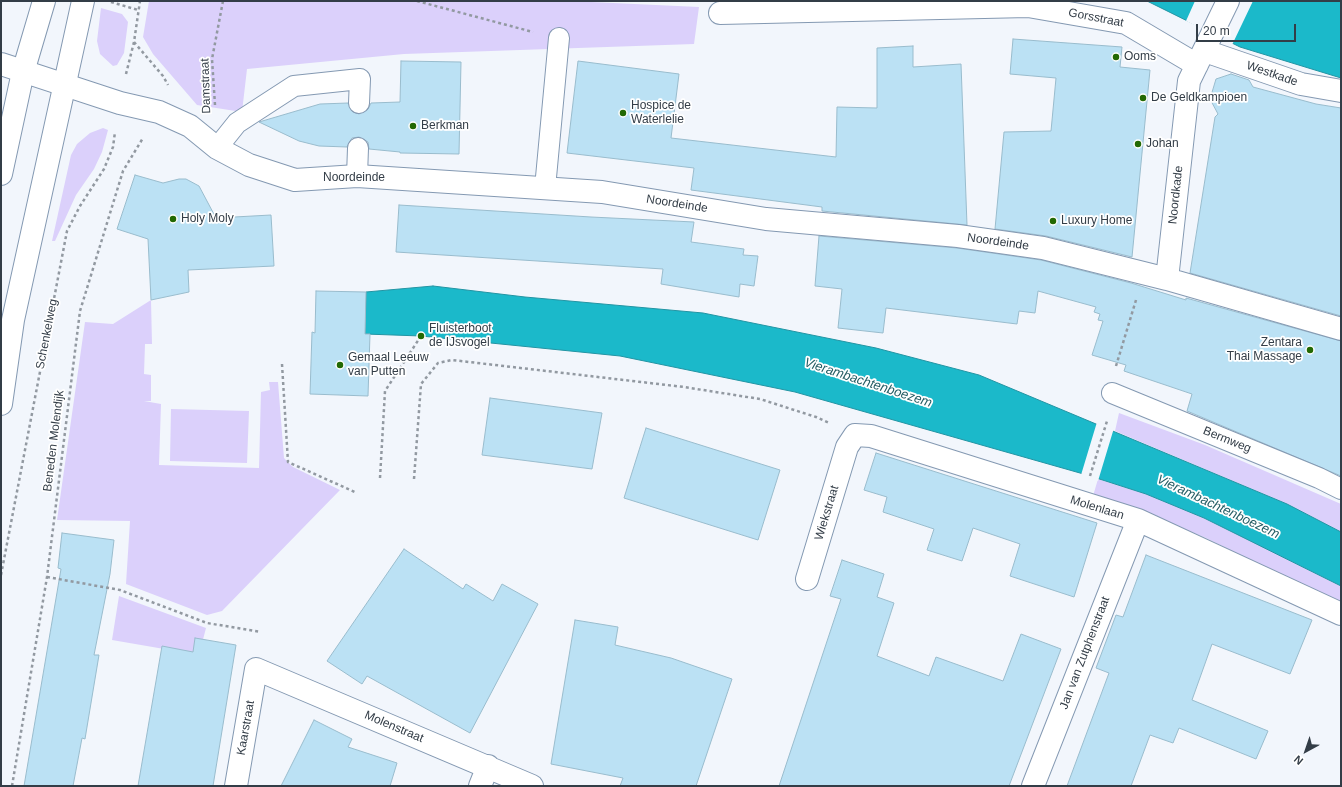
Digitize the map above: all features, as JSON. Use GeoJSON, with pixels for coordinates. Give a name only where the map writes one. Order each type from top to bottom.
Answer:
{"type":"FeatureCollection","features":[{"type":"Feature","properties":{"kind":"street"},"geometry":{"type":"LineString","coordinates":[[1,174],[23,72],[44,1]]}},
{"type":"Feature","properties":{"kind":"street"},"geometry":{"type":"LineString","coordinates":[[1,404],[13,320],[83,1]]}},
{"type":"Feature","properties":{"kind":"street","name":"Noordkade"},"geometry":{"type":"LineString","coordinates":[[1167,279],[1189,81],[1228,1]]}},
{"type":"Feature","properties":{"kind":"street","name":"Gorsstraat"},"geometry":{"type":"LineString","coordinates":[[720,13],[1028,6],[1126,23],[1204,51]]}},
{"type":"Feature","properties":{"kind":"street","name":"Westkade"},"geometry":{"type":"LineString","coordinates":[[1204,51],[1301,84],[1341,91]]}},
{"type":"Feature","properties":{"kind":"street","name":"Noordeinde"},"geometry":{"type":"LineString","coordinates":[[1,64],[120,103],[159,112],[190,126],[217,148],[249,166],[294,180],[357,176],[602,192],[766,219],[958,236],[1043,248],[1167,279],[1341,329]]}},
{"type":"Feature","properties":{"kind":"street","name":"Molenlaan"},"geometry":{"type":"LineString","coordinates":[[851,441],[871,436],[1138,520],[1341,614]]}},
{"type":"Feature","properties":{"kind":"street","name":"Wiekstraat"},"geometry":{"type":"LineString","coordinates":[[807,579],[851,441]]}},
{"type":"Feature","properties":{"kind":"street","name":"Jan van Zutphenstraat"},"geometry":{"type":"LineString","coordinates":[[1033,786],[1138,520]]}},
{"type":"Feature","properties":{"kind":"street","name":"Molenstraat"},"geometry":{"type":"LineString","coordinates":[[256,669],[484,776],[532,786]]}},
{"type":"Feature","properties":{"kind":"street","name":"Kaarstraat"},"geometry":{"type":"LineString","coordinates":[[236,786],[256,669]]}},
{"type":"Feature","properties":{"kind":"lane"},"geometry":{"type":"LineString","coordinates":[[545,188],[559,38]]}},
{"type":"Feature","properties":{"kind":"lane"},"geometry":{"type":"LineString","coordinates":[[217,148],[237,123],[294,86],[360,79],[359,103]]}},
{"type":"Feature","properties":{"kind":"lane"},"geometry":{"type":"LineString","coordinates":[[357,176],[358,148]]}},
{"type":"Feature","properties":{"kind":"lane","name":"Bermweg"},"geometry":{"type":"LineString","coordinates":[[1112,393],[1319,478],[1341,489]]}},
{"type":"Feature","properties":{"kind":"path"},"geometry":{"type":"LineString","coordinates":[[107,1],[138,10]]}},
{"type":"Feature","properties":{"kind":"path"},"geometry":{"type":"LineString","coordinates":[[120,103],[134,42],[140,1]]}},
{"type":"Feature","properties":{"kind":"path","name":"Damstraat"},"geometry":{"type":"LineString","coordinates":[[217,148],[212,59],[223,1]]}},
{"type":"Feature","properties":{"kind":"path"},"geometry":{"type":"LineString","coordinates":[[418,1],[559,38]]}},
{"type":"Feature","properties":{"kind":"path","name":"Schenkelweg"},"geometry":{"type":"LineString","coordinates":[[1,575],[67,231],[80,206],[104,169],[113,147],[120,103]]}},
{"type":"Feature","properties":{"kind":"path","name":"Beneden Molendijk"},"geometry":{"type":"LineString","coordinates":[[12,786],[47,577],[80,311],[123,171],[159,112]]}},
{"type":"Feature","properties":{"kind":"path"},"geometry":{"type":"LineString","coordinates":[[1116,363],[1137,296]]}},
{"type":"Feature","properties":{"kind":"path"},"geometry":{"type":"LineString","coordinates":[[380,478],[385,391],[421,336]]}},
{"type":"Feature","properties":{"kind":"path"},"geometry":{"type":"LineString","coordinates":[[414,479],[421,384],[438,363],[452,360],[684,387],[760,399],[816,417],[851,441]]}},
{"type":"Feature","properties":{"kind":"path"},"geometry":{"type":"LineString","coordinates":[[282,364],[288,462],[357,493]]}},
{"type":"Feature","properties":{"kind":"path"},"geometry":{"type":"LineString","coordinates":[[1082,503],[1108,417]]}},
{"type":"Feature","properties":{"kind":"path"},"geometry":{"type":"LineString","coordinates":[[47,577],[120,590],[207,623],[261,632]]}},
{"type":"Feature","properties":{"kind":"shaded area"},"geometry":{"type":"Polygon","coordinates":[[[149,1],[570,1],[699,7],[694,44],[404,54],[247,69],[242,112],[197,105],[153,54],[143,37],[149,1]]]}},
{"type":"Feature","properties":{"kind":"shaded area"},"geometry":{"type":"Polygon","coordinates":[[[101,8],[122,14],[128,22],[124,53],[117,65],[113,66],[100,54],[97,41],[101,8]]]}},
{"type":"Feature","properties":{"kind":"shaded area"},"geometry":{"type":"Polygon","coordinates":[[[103,128],[108,130],[102,152],[94,169],[76,195],[55,241],[52,241],[71,155],[77,144],[90,133],[103,128]]]}},
{"type":"Feature","properties":{"kind":"shaded area"},"geometry":{"type":"Polygon","coordinates":[[[151,300],[152,344],[145,344],[144,374],[151,375],[151,401],[144,401],[161,404],[159,465],[259,468],[261,392],[270,390],[269,382],[278,382],[284,458],[293,467],[340,490],[222,611],[207,615],[126,584],[130,521],[57,520],[85,322],[113,324],[151,300]]]}},
{"type":"Feature","properties":{"kind":"shaded area"},"geometry":{"type":"Polygon","coordinates":[[[171,409],[249,411],[247,463],[170,461],[171,409]]]}},
{"type":"Feature","properties":{"kind":"shaded area"},"geometry":{"type":"Polygon","coordinates":[[[1119,413],[1205,445],[1341,504],[1341,532],[1287,504],[1115,431],[1119,413]]]}},
{"type":"Feature","properties":{"kind":"shaded area"},"geometry":{"type":"Polygon","coordinates":[[[1098,479],[1146,494],[1204,518],[1341,586],[1341,605],[1206,538],[1170,523],[1093,496],[1098,479]]]}},
{"type":"Feature","properties":{"kind":"shaded area"},"geometry":{"type":"Polygon","coordinates":[[[119,596],[206,628],[199,655],[112,640],[119,596]]]}},
{"type":"Feature","properties":{"kind":"water"},"geometry":{"type":"Polygon","coordinates":[[[1147,1],[1341,1],[1341,78],[1240,47],[1147,1]]]}},
{"type":"Feature","properties":{"kind":"water","name":"Vierambachtenboezem"},"geometry":{"type":"Polygon","coordinates":[[[433,286],[525,297],[703,313],[876,348],[979,375],[1287,504],[1341,532],[1341,586],[1204,518],[1146,494],[1087,475],[795,392],[620,356],[421,336],[365,334],[366,292],[433,286]]]}},
{"type":"Feature","properties":{"kind":"pier"},"geometry":{"type":"Polygon","coordinates":[[[1195,1],[1253,1],[1232,45],[1186,21],[1195,1]]]}},
{"type":"Feature","properties":{"kind":"pier"},"geometry":{"type":"Polygon","coordinates":[[[1097,422],[1114,428],[1098,481],[1081,475],[1097,422]]]}},
{"type":"Feature","properties":{"kind":"building"},"geometry":{"type":"Polygon","coordinates":[[[1013,39],[1122,47],[1120,67],[1150,70],[1132,257],[1046,236],[995,229],[1004,132],[1051,131],[1056,78],[1010,74],[1013,39]]]}},
{"type":"Feature","properties":{"kind":"building"},"geometry":{"type":"Polygon","coordinates":[[[913,46],[913,67],[961,64],[967,225],[822,211],[822,207],[691,190],[694,168],[567,153],[578,61],[679,74],[671,138],[836,157],[837,107],[877,108],[877,48],[913,46]]]}},
{"type":"Feature","properties":{"kind":"building"},"geometry":{"type":"Polygon","coordinates":[[[401,61],[461,62],[459,154],[400,153],[369,149],[368,142],[359,137],[352,138],[347,147],[319,146],[299,141],[259,122],[320,104],[348,103],[353,112],[359,114],[368,109],[371,103],[400,102],[401,61]]]}},
{"type":"Feature","properties":{"kind":"building"},"geometry":{"type":"Polygon","coordinates":[[[1231,74],[1249,80],[1253,87],[1316,104],[1341,108],[1341,316],[1190,273],[1215,117],[1218,114],[1210,99],[1216,79],[1231,74]]]}},
{"type":"Feature","properties":{"kind":"building"},"geometry":{"type":"Polygon","coordinates":[[[135,175],[163,183],[186,179],[199,186],[216,218],[271,215],[274,266],[188,270],[189,292],[151,300],[148,239],[117,229],[135,175]]]}},
{"type":"Feature","properties":{"kind":"building"},"geometry":{"type":"Polygon","coordinates":[[[399,205],[694,222],[691,242],[744,249],[743,255],[758,256],[754,286],[740,284],[739,297],[661,284],[663,269],[396,252],[399,205]]]}},
{"type":"Feature","properties":{"kind":"building"},"geometry":{"type":"Polygon","coordinates":[[[819,236],[957,248],[1041,260],[1131,283],[1186,300],[1186,298],[1341,341],[1341,476],[1187,411],[1192,394],[1124,371],[1126,365],[1092,355],[1103,321],[1098,320],[1100,314],[1094,312],[1096,307],[1038,291],[1035,313],[1019,311],[1017,324],[886,308],[883,333],[838,328],[842,289],[815,286],[819,236]]]}},
{"type":"Feature","properties":{"kind":"building","name":"Gemaal Leeuw van Putten"},"geometry":{"type":"Polygon","coordinates":[[[316,291],[366,292],[365,334],[370,334],[368,396],[310,394],[312,332],[315,333],[316,291]]]}},
{"type":"Feature","properties":{"kind":"building"},"geometry":{"type":"Polygon","coordinates":[[[490,398],[602,413],[592,469],[482,455],[490,398]]]}},
{"type":"Feature","properties":{"kind":"building"},"geometry":{"type":"Polygon","coordinates":[[[646,428],[780,470],[758,540],[624,498],[646,428]]]}},
{"type":"Feature","properties":{"kind":"building"},"geometry":{"type":"Polygon","coordinates":[[[876,453],[1097,523],[1074,597],[1010,576],[1020,544],[973,528],[962,561],[927,550],[934,529],[883,512],[887,497],[864,490],[876,453]]]}},
{"type":"Feature","properties":{"kind":"building"},"geometry":{"type":"Polygon","coordinates":[[[62,533],[114,540],[110,574],[94,655],[99,655],[85,739],[82,738],[73,786],[24,786],[61,569],[58,568],[62,533]]]}},
{"type":"Feature","properties":{"kind":"building"},"geometry":{"type":"Polygon","coordinates":[[[404,549],[463,589],[466,584],[493,601],[502,584],[538,604],[470,733],[367,676],[362,684],[327,661],[404,549]]]}},
{"type":"Feature","properties":{"kind":"building"},"geometry":{"type":"Polygon","coordinates":[[[1146,555],[1312,620],[1290,674],[1212,644],[1192,700],[1268,731],[1256,759],[1179,728],[1173,743],[1150,735],[1131,786],[1067,786],[1109,673],[1096,668],[1116,615],[1123,617],[1146,555]]]}},
{"type":"Feature","properties":{"kind":"building"},"geometry":{"type":"Polygon","coordinates":[[[842,560],[884,574],[877,597],[894,603],[877,656],[929,676],[936,657],[1003,681],[1021,634],[1061,649],[1009,786],[779,786],[841,599],[830,596],[842,560]]]}},
{"type":"Feature","properties":{"kind":"building"},"geometry":{"type":"Polygon","coordinates":[[[575,620],[618,627],[615,645],[671,658],[732,679],[696,786],[620,786],[623,778],[551,764],[575,620]]]}},
{"type":"Feature","properties":{"kind":"building"},"geometry":{"type":"Polygon","coordinates":[[[195,638],[236,645],[213,786],[138,786],[162,646],[193,652],[195,638]]]}},
{"type":"Feature","properties":{"kind":"building"},"geometry":{"type":"Polygon","coordinates":[[[314,720],[352,739],[348,747],[397,763],[390,786],[281,786],[314,720]]]}},
{"type":"Feature","properties":{"kind":"place","name":"Ooms"},"geometry":{"type":"Point","coordinates":[1116,57]}},
{"type":"Feature","properties":{"kind":"place","name":"De Geldkampioen"},"geometry":{"type":"Point","coordinates":[1143,98]}},
{"type":"Feature","properties":{"kind":"place","name":"Hospice de Waterlelie"},"geometry":{"type":"Point","coordinates":[623,113]}},
{"type":"Feature","properties":{"kind":"place","name":"Berkman"},"geometry":{"type":"Point","coordinates":[413,126]}},
{"type":"Feature","properties":{"kind":"place","name":"Johan"},"geometry":{"type":"Point","coordinates":[1138,144]}},
{"type":"Feature","properties":{"kind":"place","name":"Holy Moly"},"geometry":{"type":"Point","coordinates":[173,219]}},
{"type":"Feature","properties":{"kind":"place","name":"Luxury Home"},"geometry":{"type":"Point","coordinates":[1053,221]}},
{"type":"Feature","properties":{"kind":"place","name":"Fluisterboot de IJsvogel"},"geometry":{"type":"Point","coordinates":[421,336]}},
{"type":"Feature","properties":{"kind":"place","name":"Zentara Thai Massage"},"geometry":{"type":"Point","coordinates":[1310,350]}},
{"type":"Feature","properties":{"kind":"place","name":"Gemaal Leeuw van Putten"},"geometry":{"type":"Point","coordinates":[340,365]}}]}
